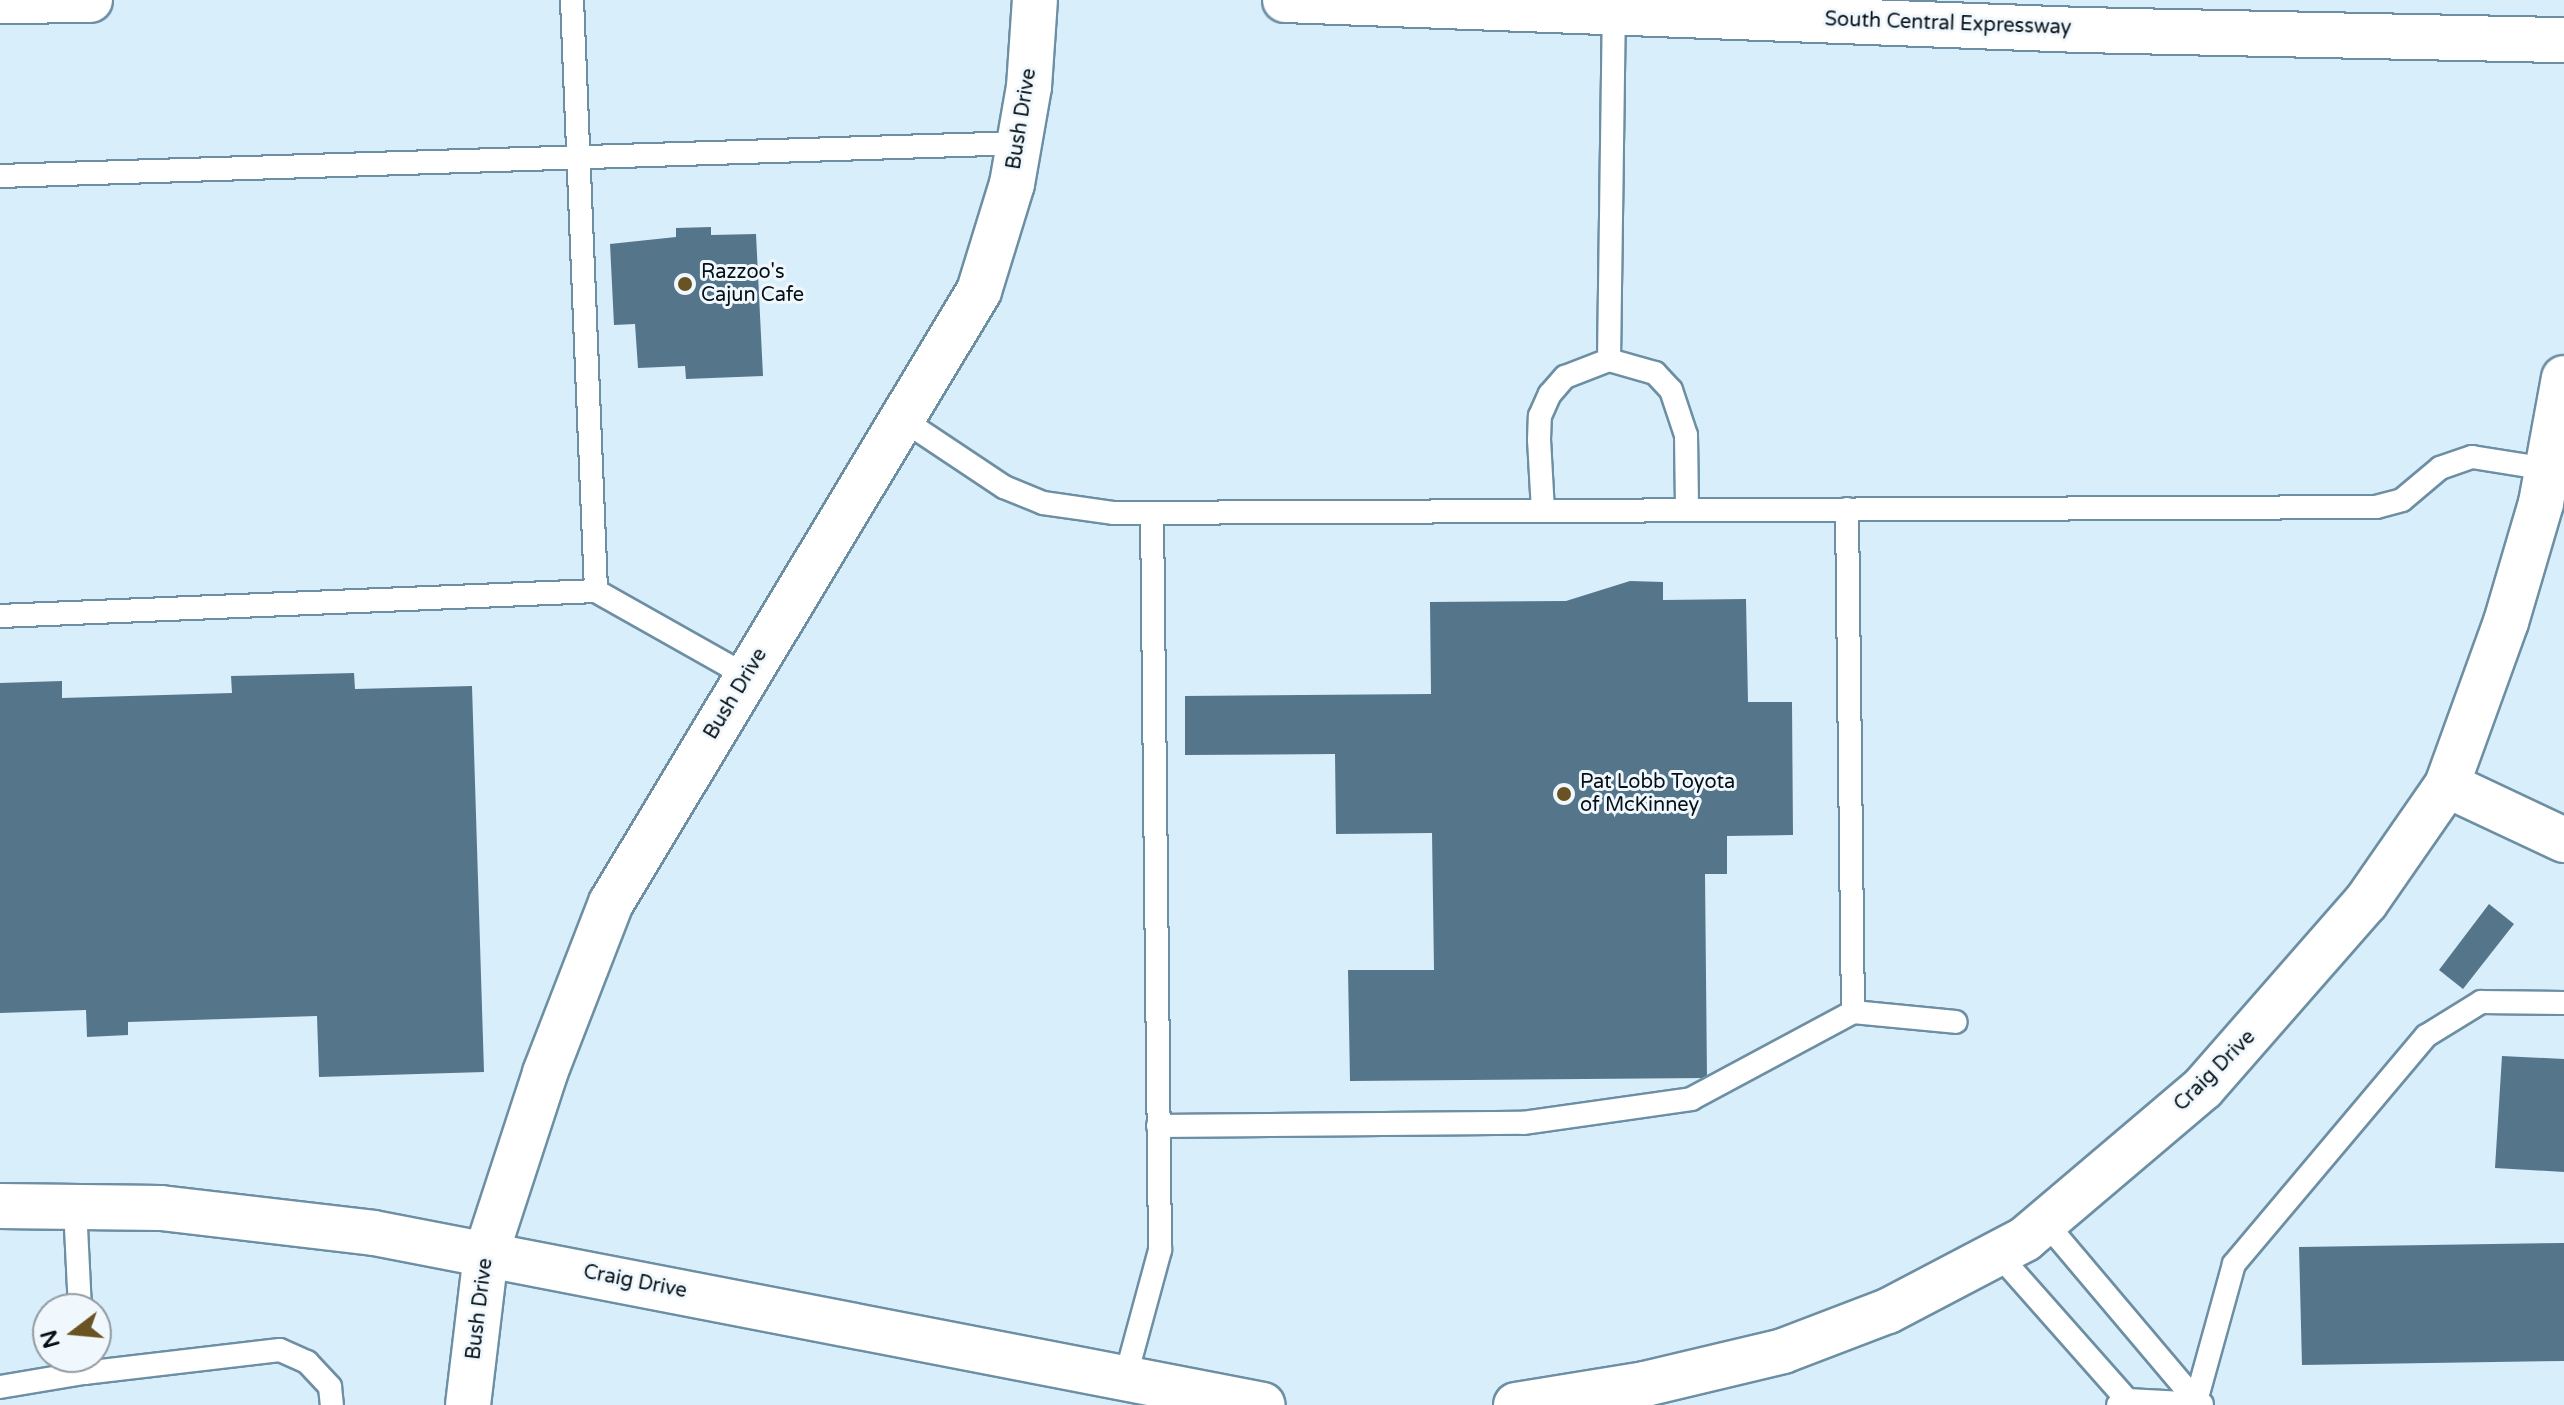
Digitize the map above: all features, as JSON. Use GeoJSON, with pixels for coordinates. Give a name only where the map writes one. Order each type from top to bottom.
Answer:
{"type":"FeatureCollection","features":[{"type":"Feature","properties":{"kind":"street"},"geometry":{"type":"LineString","coordinates":[[0,1],[90,0]]}},
{"type":"Feature","properties":{"kind":"street","name":"Bush Drive"},"geometry":{"type":"LineString","coordinates":[[468,1405],[486,1254],[545,1073],[611,903],[979,291],[1019,143],[1035,0]]}},
{"type":"Feature","properties":{"kind":"street","name":"South Central Expressway"},"geometry":{"type":"LineString","coordinates":[[1285,0],[2081,30],[2564,40]]}},
{"type":"Feature","properties":{"kind":"street","name":"Craig Drive"},"geometry":{"type":"LineString","coordinates":[[1516,1405],[1645,1384],[1783,1351],[1888,1311],[1998,1254],[2045,1222],[2203,1088],[2366,902],[2447,785],[2556,471],[2564,378]]}},
{"type":"Feature","properties":{"kind":"street"},"geometry":{"type":"LineString","coordinates":[[2447,785],[2564,840]]}},
{"type":"Feature","properties":{"kind":"street","name":"Craig Drive"},"geometry":{"type":"LineString","coordinates":[[0,1206],[259,1216],[486,1254],[1263,1405]]}},
{"type":"Feature","properties":{"kind":"lane"},"geometry":{"type":"LineString","coordinates":[[572,0],[596,591]]}},
{"type":"Feature","properties":{"kind":"lane"},"geometry":{"type":"LineString","coordinates":[[1609,360],[1614,10]]}},
{"type":"Feature","properties":{"kind":"lane"},"geometry":{"type":"LineString","coordinates":[[0,176],[1019,143]]}},
{"type":"Feature","properties":{"kind":"lane"},"geometry":{"type":"LineString","coordinates":[[1543,511],[1540,416],[1565,377],[1609,360],[1655,373],[1682,411],[1687,510]]}},
{"type":"Feature","properties":{"kind":"lane"},"geometry":{"type":"LineString","coordinates":[[902,419],[1004,487],[1043,503],[1114,513],[2376,507],[2402,500],[2440,468],[2472,457],[2556,471]]}},
{"type":"Feature","properties":{"kind":"lane"},"geometry":{"type":"LineString","coordinates":[[1847,509],[1853,1012]]}},
{"type":"Feature","properties":{"kind":"lane"},"geometry":{"type":"LineString","coordinates":[[1125,1379],[1160,1250],[1152,513]]}},
{"type":"Feature","properties":{"kind":"lane"},"geometry":{"type":"LineString","coordinates":[[0,616],[596,591],[747,676]]}},
{"type":"Feature","properties":{"kind":"lane"},"geometry":{"type":"LineString","coordinates":[[2200,1403],[2234,1264],[2426,1036],[2481,1002],[2564,1003]]}},
{"type":"Feature","properties":{"kind":"lane"},"geometry":{"type":"LineString","coordinates":[[1158,1126],[1523,1123],[1691,1099],[1853,1012],[1956,1022]]}},
{"type":"Feature","properties":{"kind":"lane"},"geometry":{"type":"LineString","coordinates":[[75,1207],[79,1293]]}},
{"type":"Feature","properties":{"kind":"lane"},"geometry":{"type":"LineString","coordinates":[[2045,1222],[2200,1403]]}},
{"type":"Feature","properties":{"kind":"lane"},"geometry":{"type":"LineString","coordinates":[[1998,1254],[2122,1402],[2200,1403]]}},
{"type":"Feature","properties":{"kind":"lane"},"geometry":{"type":"LineString","coordinates":[[112,1363],[280,1350],[307,1362],[330,1387],[332,1405]]}},
{"type":"Feature","properties":{"kind":"lane"},"geometry":{"type":"LineString","coordinates":[[0,1387],[53,1373]]}},
{"type":"Feature","properties":{"kind":"building","name":"Razzoo's Cajun Cafe"},"geometry":{"type":"Polygon","coordinates":[[[711,227],[711,235],[756,234],[763,376],[686,379],[685,366],[638,368],[635,324],[614,325],[610,244],[676,237],[676,228],[711,227]]]}},
{"type":"Feature","properties":{"kind":"building","name":"Pat Lobb Toyota of McKinney"},"geometry":{"type":"Polygon","coordinates":[[[1630,581],[1663,582],[1663,600],[1746,599],[1748,702],[1792,702],[1793,835],[1727,836],[1727,874],[1705,874],[1707,1078],[1350,1081],[1348,970],[1434,970],[1432,833],[1336,834],[1335,754],[1185,755],[1185,696],[1431,694],[1430,602],[1566,601],[1630,581]]]}},
{"type":"Feature","properties":{"kind":"building"},"geometry":{"type":"Polygon","coordinates":[[[354,673],[355,689],[472,686],[484,1072],[319,1077],[317,1016],[128,1022],[128,1035],[87,1037],[86,1010],[0,1013],[0,683],[62,681],[62,698],[232,693],[231,676],[354,673]]]}},
{"type":"Feature","properties":{"kind":"building"},"geometry":{"type":"Polygon","coordinates":[[[2489,904],[2514,924],[2463,989],[2439,970],[2489,904]]]}},
{"type":"Feature","properties":{"kind":"building"},"geometry":{"type":"Polygon","coordinates":[[[2502,1056],[2564,1059],[2564,1172],[2495,1168],[2502,1056]]]}},
{"type":"Feature","properties":{"kind":"building"},"geometry":{"type":"Polygon","coordinates":[[[2564,1243],[2564,1361],[2302,1365],[2299,1247],[2564,1243]]]}},
{"type":"Feature","properties":{"kind":"place","name":"Razzoo's Cajun Cafe"},"geometry":{"type":"Point","coordinates":[685,284]}},
{"type":"Feature","properties":{"kind":"place","name":"Pat Lobb Toyota of McKinney"},"geometry":{"type":"Point","coordinates":[1564,794]}}]}
